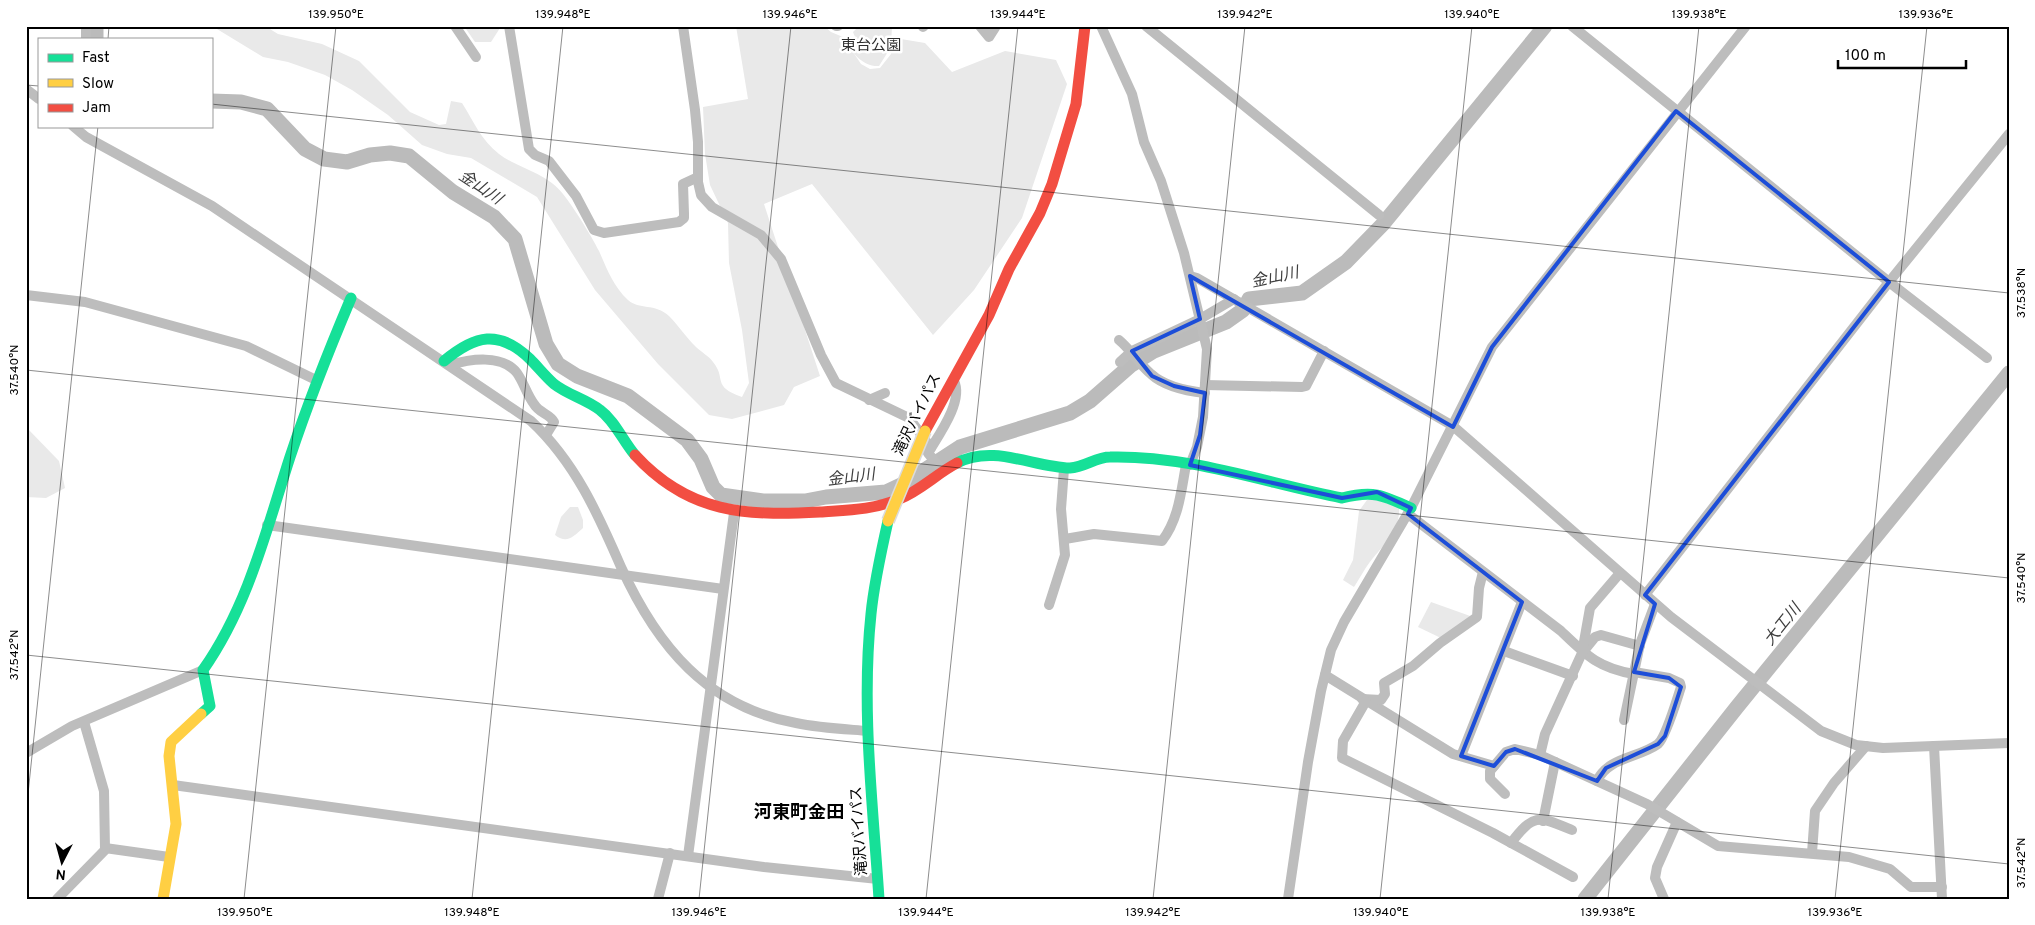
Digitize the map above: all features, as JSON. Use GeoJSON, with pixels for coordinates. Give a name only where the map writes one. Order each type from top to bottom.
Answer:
{"type":"FeatureCollection","features":[{"type":"Feature","properties":{"kind":"main road","name":"滝沢バイパス"},"geometry":{"type":"LineString","coordinates":[[879,899],[868,731],[867,667],[870,608],[878,559],[888,521],[925,431],[989,315],[1010,269],[1040,213],[1052,184],[1076,104],[1085,26]]}},
{"type":"Feature","properties":{"kind":"main road"},"geometry":{"type":"LineString","coordinates":[[163,899],[176,824],[169,756],[171,742],[210,706],[203,670],[214,656],[234,617],[316,380],[350,298]]}},
{"type":"Feature","properties":{"kind":"main road"},"geometry":{"type":"LineString","coordinates":[[447,363],[469,342],[482,338],[504,341],[530,357],[551,381],[604,413],[633,452],[663,479],[707,505],[734,513],[876,508],[920,488],[942,470],[959,461],[987,455],[1048,468],[1064,469],[1081,468],[1109,457],[1188,465],[1342,498],[1360,492],[1378,492],[1409,511]]}},
{"type":"Feature","properties":{"kind":"street"},"geometry":{"type":"LineString","coordinates":[[455,26],[476,57]]}},
{"type":"Feature","properties":{"kind":"street"},"geometry":{"type":"LineString","coordinates":[[509,26],[529,149],[536,155],[549,161],[576,196],[594,230],[604,233],[679,222],[684,218],[683,184],[698,177]]}},
{"type":"Feature","properties":{"kind":"street"},"geometry":{"type":"LineString","coordinates":[[682,26],[698,142],[699,190],[708,204],[748,226],[772,246],[781,259],[821,355],[836,383],[909,418],[931,448]]}},
{"type":"Feature","properties":{"kind":"street"},"geometry":{"type":"LineString","coordinates":[[980,26],[989,37],[996,26]]}},
{"type":"Feature","properties":{"kind":"street"},"geometry":{"type":"LineString","coordinates":[[1065,539],[1094,534],[1162,541],[1173,523],[1188,465],[1200,435],[1205,389],[1207,349],[1190,276],[1161,181],[1144,142],[1132,94],[1102,26]]}},
{"type":"Feature","properties":{"kind":"street"},"geometry":{"type":"LineString","coordinates":[[1146,26],[1379,215]]}},
{"type":"Feature","properties":{"kind":"street"},"geometry":{"type":"LineString","coordinates":[[1572,26],[1889,282],[1987,358]]}},
{"type":"Feature","properties":{"kind":"street"},"geometry":{"type":"LineString","coordinates":[[1288,899],[1308,762],[1325,675],[1331,650],[1344,622],[1409,511],[1492,347],[1676,111],[1746,26]]}},
{"type":"Feature","properties":{"kind":"street"},"geometry":{"type":"LineString","coordinates":[[26,89],[38,98]]}},
{"type":"Feature","properties":{"kind":"street"},"geometry":{"type":"LineString","coordinates":[[75,128],[86,137],[212,206],[515,409],[546,435],[598,513],[645,616],[677,660],[710,687],[747,709],[796,723],[868,731]]}},
{"type":"Feature","properties":{"kind":"street"},"geometry":{"type":"LineString","coordinates":[[1645,595],[1889,282],[2009,134]]}},
{"type":"Feature","properties":{"kind":"street"},"geometry":{"type":"LineString","coordinates":[[1190,276],[1234,299],[1453,426],[1655,604],[1821,731],[1856,745],[1910,749],[1934,746],[2009,743]]}},
{"type":"Feature","properties":{"kind":"street"},"geometry":{"type":"LineString","coordinates":[[26,295],[85,302],[246,346],[316,380]]}},
{"type":"Feature","properties":{"kind":"street"},"geometry":{"type":"LineString","coordinates":[[1120,362],[1132,351],[1200,320],[1234,299]]}},
{"type":"Feature","properties":{"kind":"street"},"geometry":{"type":"LineString","coordinates":[[1119,340],[1132,351],[1152,376],[1190,392],[1205,389],[1306,386],[1324,351]]}},
{"type":"Feature","properties":{"kind":"street"},"geometry":{"type":"LineString","coordinates":[[447,363],[467,360],[488,360],[510,367],[516,372],[536,408],[552,418],[554,422],[546,435]]}},
{"type":"Feature","properties":{"kind":"street"},"geometry":{"type":"LineString","coordinates":[[942,470],[928,453],[955,404],[956,383],[953,379]]}},
{"type":"Feature","properties":{"kind":"street"},"geometry":{"type":"LineString","coordinates":[[869,400],[885,393]]}},
{"type":"Feature","properties":{"kind":"street"},"geometry":{"type":"LineString","coordinates":[[1049,605],[1064,565],[1065,539],[1061,509],[1064,469]]}},
{"type":"Feature","properties":{"kind":"street"},"geometry":{"type":"LineString","coordinates":[[1409,511],[1483,572],[1561,631],[1582,653],[1616,671],[1668,678],[1680,683],[1682,687],[1665,736],[1658,744],[1606,768],[1597,781]]}},
{"type":"Feature","properties":{"kind":"street"},"geometry":{"type":"LineString","coordinates":[[688,856],[734,513]]}},
{"type":"Feature","properties":{"kind":"street"},"geometry":{"type":"LineString","coordinates":[[267,525],[724,589]]}},
{"type":"Feature","properties":{"kind":"street"},"geometry":{"type":"LineString","coordinates":[[1364,700],[1381,700],[1385,694],[1384,683],[1413,666],[1440,643],[1477,617],[1478,588],[1483,572]]}},
{"type":"Feature","properties":{"kind":"street"},"geometry":{"type":"LineString","coordinates":[[1540,756],[1545,734],[1582,653],[1590,608],[1620,574]]}},
{"type":"Feature","properties":{"kind":"street"},"geometry":{"type":"LineString","coordinates":[[1461,756],[1504,652],[1522,602]]}},
{"type":"Feature","properties":{"kind":"street"},"geometry":{"type":"LineString","coordinates":[[1624,720],[1640,646],[1655,604]]}},
{"type":"Feature","properties":{"kind":"street"},"geometry":{"type":"LineString","coordinates":[[1582,653],[1595,637],[1601,635],[1640,646]]}},
{"type":"Feature","properties":{"kind":"street"},"geometry":{"type":"LineString","coordinates":[[1504,652],[1573,676]]}},
{"type":"Feature","properties":{"kind":"street"},"geometry":{"type":"LineString","coordinates":[[26,753],[72,726],[203,670]]}},
{"type":"Feature","properties":{"kind":"street"},"geometry":{"type":"LineString","coordinates":[[1325,675],[1453,754],[1494,766]]}},
{"type":"Feature","properties":{"kind":"street"},"geometry":{"type":"LineString","coordinates":[[1364,700],[1343,741],[1342,758],[1511,843],[1573,877]]}},
{"type":"Feature","properties":{"kind":"street"},"geometry":{"type":"LineString","coordinates":[[57,899],[89,868],[105,848],[104,791],[84,722]]}},
{"type":"Feature","properties":{"kind":"street"},"geometry":{"type":"LineString","coordinates":[[1812,853],[1815,810],[1834,783],[1866,746]]}},
{"type":"Feature","properties":{"kind":"street"},"geometry":{"type":"LineString","coordinates":[[1934,746],[1942,899]]}},
{"type":"Feature","properties":{"kind":"street"},"geometry":{"type":"LineString","coordinates":[[1505,794],[1490,779],[1490,771],[1510,749],[1540,756],[1597,781],[1646,804],[1718,846],[1849,857],[1890,869],[1911,886],[1942,887]]}},
{"type":"Feature","properties":{"kind":"street"},"geometry":{"type":"LineString","coordinates":[[1542,821],[1554,762]]}},
{"type":"Feature","properties":{"kind":"street"},"geometry":{"type":"LineString","coordinates":[[173,785],[670,854],[878,879]]}},
{"type":"Feature","properties":{"kind":"street"},"geometry":{"type":"LineString","coordinates":[[1511,843],[1526,824],[1532,820],[1572,830]]}},
{"type":"Feature","properties":{"kind":"street"},"geometry":{"type":"LineString","coordinates":[[1664,899],[1655,878],[1657,867],[1677,822]]}},
{"type":"Feature","properties":{"kind":"street"},"geometry":{"type":"LineString","coordinates":[[105,848],[169,857]]}},
{"type":"Feature","properties":{"kind":"street"},"geometry":{"type":"LineString","coordinates":[[658,899],[670,854]]}},
{"type":"Feature","properties":{"kind":"highlighted area"},"geometry":{"type":"Polygon","coordinates":[[[1676,111],[1889,282],[1645,595],[1655,604],[1634,672],[1669,678],[1681,687],[1665,736],[1658,744],[1606,768],[1597,781],[1515,749],[1506,752],[1494,766],[1461,756],[1522,602],[1408,514],[1411,508],[1377,492],[1342,498],[1190,465],[1200,435],[1205,393],[1174,386],[1152,376],[1132,351],[1200,319],[1190,276],[1453,427],[1492,347],[1676,111]]]}},
{"type":"Feature","properties":{"kind":"green space"},"geometry":{"type":"Polygon","coordinates":[[[212,26],[265,26],[278,34],[322,44],[359,61],[410,112],[439,125],[446,124],[451,101],[462,103],[478,130],[493,149],[507,159],[549,181],[563,194],[587,230],[611,277],[623,295],[632,303],[658,309],[669,316],[696,347],[711,360],[717,368],[723,386],[732,393],[742,397],[749,383],[742,330],[729,263],[728,223],[710,185],[705,154],[703,107],[748,99],[736,26],[824,26],[831,32],[843,37],[861,64],[870,69],[880,68],[891,54],[895,38],[925,43],[952,72],[1005,51],[1056,60],[1067,84],[1022,218],[974,290],[933,335],[812,184],[764,204],[820,376],[794,387],[784,405],[732,419],[709,415],[658,364],[595,290],[537,197],[471,158],[447,154],[422,145],[388,115],[352,90],[325,75],[288,62],[263,57],[212,26]]]}},
{"type":"Feature","properties":{"kind":"green space"},"geometry":{"type":"Polygon","coordinates":[[[464,26],[500,26],[500,28],[491,42],[475,42],[464,26]]]}},
{"type":"Feature","properties":{"kind":"green space","name":"東台公園"},"geometry":{"type":"Polygon","coordinates":[[[859,26],[892,26],[891,47],[879,66],[863,62],[851,50],[845,40],[848,37],[852,40],[855,37],[853,32],[859,26]]]}},
{"type":"Feature","properties":{"kind":"green space"},"geometry":{"type":"Polygon","coordinates":[[[26,427],[59,461],[65,488],[46,498],[26,497],[26,427]]]}},
{"type":"Feature","properties":{"kind":"green space"},"geometry":{"type":"Polygon","coordinates":[[[1367,500],[1381,500],[1399,507],[1399,514],[1391,535],[1354,587],[1343,580],[1353,560],[1359,511],[1367,500]]]}},
{"type":"Feature","properties":{"kind":"green space"},"geometry":{"type":"Polygon","coordinates":[[[570,507],[578,507],[583,520],[583,528],[573,537],[559,538],[555,535],[561,517],[570,507]]]}},
{"type":"Feature","properties":{"kind":"green space"},"geometry":{"type":"Polygon","coordinates":[[[1431,602],[1473,617],[1443,639],[1418,627],[1431,602]]]}},
{"type":"Feature","properties":{"kind":"waterway","name":"金山川"},"geometry":{"type":"LineString","coordinates":[[96,26],[96,38]]}},
{"type":"Feature","properties":{"kind":"waterway","name":"金山川"},"geometry":{"type":"LineString","coordinates":[[212,101],[241,102],[267,109],[305,149],[324,159],[347,162],[370,155],[390,153],[409,156],[453,192],[494,217],[515,239],[546,344],[558,364],[577,376],[628,396],[687,440],[701,459],[713,487],[721,495],[763,501],[805,501],[826,497],[886,492],[903,484],[960,447],[1070,413],[1090,401],[1130,366],[1154,351],[1226,322],[1243,310],[1249,299],[1302,293],[1346,262],[1383,224],[1545,26]]}},
{"type":"Feature","properties":{"kind":"waterway","name":"大工川"},"geometry":{"type":"LineString","coordinates":[[1585,899],[1737,707],[2009,373]]}},
{"type":"Feature","properties":{"kind":"traffic: fast"},"geometry":{"type":"LineString","coordinates":[[201,714],[210,706],[203,670],[219,646],[244,594],[264,540],[304,417],[351,298]]}},
{"type":"Feature","properties":{"kind":"traffic: fast"},"geometry":{"type":"LineString","coordinates":[[444,361],[455,352],[477,341],[487,339],[508,343],[519,349],[554,384],[595,406],[615,425],[635,455]]}},
{"type":"Feature","properties":{"kind":"traffic: fast"},"geometry":{"type":"LineString","coordinates":[[957,463],[971,458],[999,456],[1070,468],[1110,457],[1168,460],[1227,471],[1342,498],[1362,494],[1378,495],[1411,508]]}},
{"type":"Feature","properties":{"kind":"traffic: fast"},"geometry":{"type":"LineString","coordinates":[[879,899],[869,757],[867,685],[872,602],[888,521]]}},
{"type":"Feature","properties":{"kind":"traffic: slow"},"geometry":{"type":"LineString","coordinates":[[888,521],[925,431]]}},
{"type":"Feature","properties":{"kind":"traffic: slow"},"geometry":{"type":"LineString","coordinates":[[163,899],[176,824],[169,756],[171,742],[201,714]]}},
{"type":"Feature","properties":{"kind":"traffic: jam"},"geometry":{"type":"LineString","coordinates":[[925,431],[989,315],[1009,269],[1040,213],[1052,184],[1076,104],[1085,26]]}},
{"type":"Feature","properties":{"kind":"traffic: jam"},"geometry":{"type":"LineString","coordinates":[[635,455],[655,475],[676,489],[698,500],[720,507],[767,513],[840,511],[889,503],[907,496],[957,463]]}},
{"type":"Feature","properties":{"kind":"district","name":"河東町金田"},"geometry":{"type":"Point","coordinates":[799,813]}}]}
